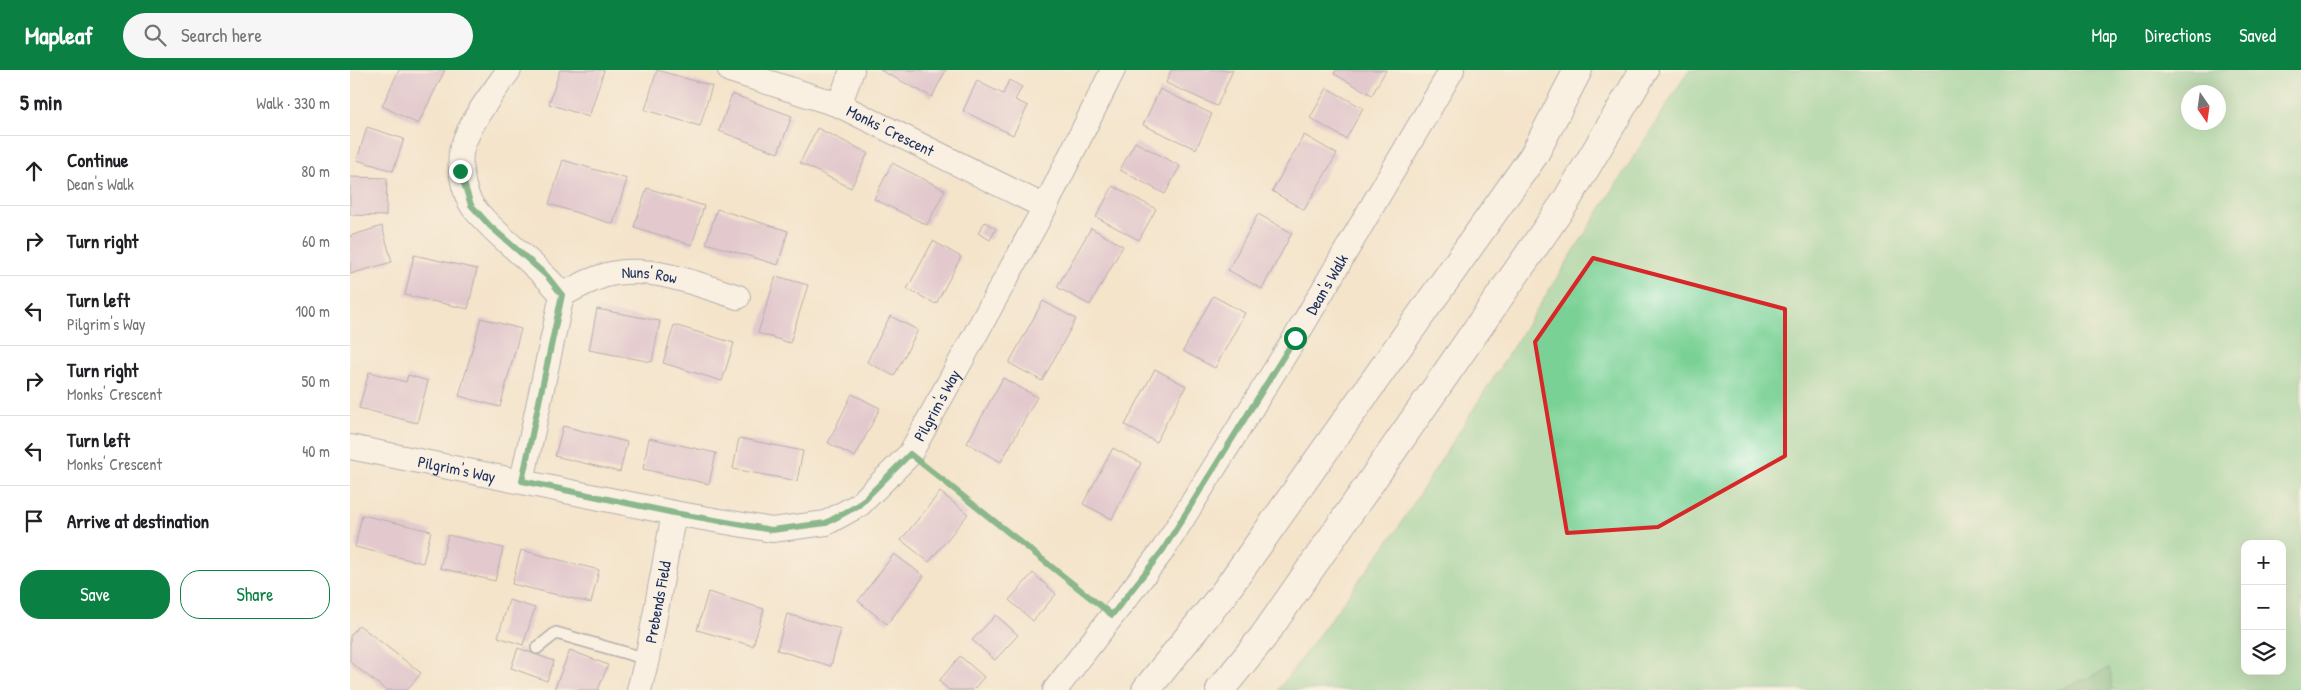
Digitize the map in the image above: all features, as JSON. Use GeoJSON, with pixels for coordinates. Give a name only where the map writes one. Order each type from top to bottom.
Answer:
{"type":"FeatureCollection","features":[{"type":"Feature","properties":{"kind":"highway"},"geometry":{"type":"LineString","coordinates":[[1146,690],[1224,593],[1534,155],[1578,70]]}},
{"type":"Feature","properties":{"kind":"highway"},"geometry":{"type":"LineString","coordinates":[[1220,690],[1263,637],[1566,200],[1644,70]]}},
{"type":"Feature","properties":{"kind":"street"},"geometry":{"type":"LineString","coordinates":[[509,70],[479,112],[462,146],[460,171],[471,205],[490,226],[547,276],[562,295],[522,481]]}},
{"type":"Feature","properties":{"kind":"street","name":"Monks' Crescent"},"geometry":{"type":"LineString","coordinates":[[730,70],[839,105],[1045,207]]}},
{"type":"Feature","properties":{"kind":"street"},"geometry":{"type":"LineString","coordinates":[[839,105],[852,70]]}},
{"type":"Feature","properties":{"kind":"street","name":"Pilgrim's Way"},"geometry":{"type":"LineString","coordinates":[[350,447],[674,513],[772,530],[826,523],[859,505],[910,454],[1045,207],[1113,70]]}},
{"type":"Feature","properties":{"kind":"street","name":"Dean's Walk"},"geometry":{"type":"LineString","coordinates":[[1056,690],[1163,550],[1295,338],[1452,70]]}},
{"type":"Feature","properties":{"kind":"street","name":"Nuns' Row"},"geometry":{"type":"LineString","coordinates":[[562,295],[586,283],[615,273],[642,271],[672,277],[738,297]]}},
{"type":"Feature","properties":{"kind":"street","name":"Prebends Field"},"geometry":{"type":"LineString","coordinates":[[639,690],[647,659],[674,513]]}},
{"type":"Feature","properties":{"kind":"lane"},"geometry":{"type":"LineString","coordinates":[[537,648],[556,633],[647,659]]}},
{"type":"Feature","properties":{"kind":"path"},"geometry":{"type":"LineString","coordinates":[[910,454],[1112,615]]}},
{"type":"Feature","properties":{"kind":"highlighted area"},"geometry":{"type":"Polygon","coordinates":[[[1593,258],[1785,309],[1785,456],[1658,527],[1567,533],[1535,342],[1593,258]]]}},
{"type":"Feature","properties":{"kind":"green space"},"geometry":{"type":"Polygon","coordinates":[[[1689,70],[2301,70],[2301,690],[1278,690],[1396,531],[1689,70]]]}},
{"type":"Feature","properties":{"kind":"green space"},"geometry":{"type":"Polygon","coordinates":[[[2110,668],[2113,690],[2058,690],[2110,668]]]}},
{"type":"Feature","properties":{"kind":"building"},"geometry":{"type":"Polygon","coordinates":[[[399,70],[445,70],[418,124],[382,106],[399,70]]]}},
{"type":"Feature","properties":{"kind":"building"},"geometry":{"type":"Polygon","coordinates":[[[560,70],[604,70],[589,117],[549,104],[560,70]]]}},
{"type":"Feature","properties":{"kind":"building"},"geometry":{"type":"Polygon","coordinates":[[[657,70],[712,86],[700,126],[645,110],[657,70]]]}},
{"type":"Feature","properties":{"kind":"building"},"geometry":{"type":"Polygon","coordinates":[[[880,70],[946,70],[932,97],[880,70]]]}},
{"type":"Feature","properties":{"kind":"building"},"geometry":{"type":"Polygon","coordinates":[[[1171,70],[1233,70],[1217,106],[1166,83],[1171,70]]]}},
{"type":"Feature","properties":{"kind":"building"},"geometry":{"type":"Polygon","coordinates":[[[1336,70],[1386,70],[1372,95],[1334,74],[1336,70]]]}},
{"type":"Feature","properties":{"kind":"building"},"geometry":{"type":"Polygon","coordinates":[[[1009,80],[1022,87],[1015,100],[1028,106],[1013,135],[963,111],[977,81],[1003,94],[1009,80]]]}},
{"type":"Feature","properties":{"kind":"building"},"geometry":{"type":"Polygon","coordinates":[[[1327,88],[1363,108],[1346,139],[1310,118],[1327,88]]]}},
{"type":"Feature","properties":{"kind":"building"},"geometry":{"type":"Polygon","coordinates":[[[1160,89],[1212,114],[1196,149],[1143,125],[1160,89]]]}},
{"type":"Feature","properties":{"kind":"building"},"geometry":{"type":"Polygon","coordinates":[[[732,94],[792,116],[778,153],[719,131],[732,94]]]}},
{"type":"Feature","properties":{"kind":"building"},"geometry":{"type":"Polygon","coordinates":[[[367,127],[404,139],[393,171],[357,160],[367,127]]]}},
{"type":"Feature","properties":{"kind":"building"},"geometry":{"type":"Polygon","coordinates":[[[817,128],[868,153],[851,188],[800,163],[817,128]]]}},
{"type":"Feature","properties":{"kind":"building"},"geometry":{"type":"Polygon","coordinates":[[[1304,135],[1337,154],[1304,210],[1272,191],[1304,135]]]}},
{"type":"Feature","properties":{"kind":"building"},"geometry":{"type":"Polygon","coordinates":[[[1135,142],[1180,166],[1165,194],[1120,170],[1135,142]]]}},
{"type":"Feature","properties":{"kind":"building"},"geometry":{"type":"Polygon","coordinates":[[[563,160],[627,179],[613,224],[549,204],[563,160]]]}},
{"type":"Feature","properties":{"kind":"building"},"geometry":{"type":"Polygon","coordinates":[[[892,163],[945,190],[927,225],[874,199],[892,163]]]}},
{"type":"Feature","properties":{"kind":"building"},"geometry":{"type":"Polygon","coordinates":[[[350,177],[387,178],[386,216],[350,215],[350,177]]]}},
{"type":"Feature","properties":{"kind":"building"},"geometry":{"type":"Polygon","coordinates":[[[1113,186],[1156,209],[1139,240],[1096,217],[1113,186]]]}},
{"type":"Feature","properties":{"kind":"building"},"geometry":{"type":"Polygon","coordinates":[[[647,188],[704,206],[692,245],[634,227],[647,188]]]}},
{"type":"Feature","properties":{"kind":"building"},"geometry":{"type":"Polygon","coordinates":[[[717,209],[788,231],[778,265],[706,243],[717,209]]]}},
{"type":"Feature","properties":{"kind":"building"},"geometry":{"type":"Polygon","coordinates":[[[1258,214],[1292,233],[1262,289],[1228,270],[1258,214]]]}},
{"type":"Feature","properties":{"kind":"building"},"geometry":{"type":"Polygon","coordinates":[[[985,222],[996,229],[990,240],[978,233],[985,222]]]}},
{"type":"Feature","properties":{"kind":"building"},"geometry":{"type":"Polygon","coordinates":[[[382,226],[392,262],[350,274],[350,236],[382,226]]]}},
{"type":"Feature","properties":{"kind":"building"},"geometry":{"type":"Polygon","coordinates":[[[1091,228],[1123,246],[1090,305],[1057,287],[1091,228]]]}},
{"type":"Feature","properties":{"kind":"building"},"geometry":{"type":"Polygon","coordinates":[[[933,241],[961,257],[936,304],[907,289],[933,241]]]}},
{"type":"Feature","properties":{"kind":"building"},"geometry":{"type":"Polygon","coordinates":[[[414,255],[477,269],[468,309],[405,295],[414,255]]]}},
{"type":"Feature","properties":{"kind":"building"},"geometry":{"type":"Polygon","coordinates":[[[776,276],[808,285],[790,343],[758,333],[776,276]]]}},
{"type":"Feature","properties":{"kind":"building"},"geometry":{"type":"Polygon","coordinates":[[[1213,296],[1245,313],[1215,368],[1183,351],[1213,296]]]}},
{"type":"Feature","properties":{"kind":"building"},"geometry":{"type":"Polygon","coordinates":[[[1043,301],[1076,319],[1042,381],[1009,363],[1043,301]]]}},
{"type":"Feature","properties":{"kind":"building"},"geometry":{"type":"Polygon","coordinates":[[[597,309],[660,321],[652,362],[589,350],[597,309]]]}},
{"type":"Feature","properties":{"kind":"building"},"geometry":{"type":"Polygon","coordinates":[[[890,316],[918,330],[894,376],[867,362],[890,316]]]}},
{"type":"Feature","properties":{"kind":"building"},"geometry":{"type":"Polygon","coordinates":[[[481,318],[521,329],[500,407],[459,396],[481,318]]]}},
{"type":"Feature","properties":{"kind":"building"},"geometry":{"type":"Polygon","coordinates":[[[674,325],[734,343],[722,381],[663,363],[674,325]]]}},
{"type":"Feature","properties":{"kind":"building"},"geometry":{"type":"Polygon","coordinates":[[[1155,369],[1186,386],[1156,442],[1125,425],[1155,369]]]}},
{"type":"Feature","properties":{"kind":"building"},"geometry":{"type":"Polygon","coordinates":[[[369,372],[406,382],[408,375],[428,381],[417,423],[359,408],[369,372]]]}},
{"type":"Feature","properties":{"kind":"building"},"geometry":{"type":"Polygon","coordinates":[[[1003,378],[1037,397],[1001,462],[967,443],[1003,378]]]}},
{"type":"Feature","properties":{"kind":"building"},"geometry":{"type":"Polygon","coordinates":[[[852,394],[880,408],[855,457],[828,443],[852,394]]]}},
{"type":"Feature","properties":{"kind":"building"},"geometry":{"type":"Polygon","coordinates":[[[563,426],[627,442],[620,472],[555,456],[563,426]]]}},
{"type":"Feature","properties":{"kind":"building"},"geometry":{"type":"Polygon","coordinates":[[[649,438],[716,453],[709,484],[643,469],[649,438]]]}},
{"type":"Feature","properties":{"kind":"building"},"geometry":{"type":"Polygon","coordinates":[[[739,438],[803,451],[797,481],[733,469],[739,438]]]}},
{"type":"Feature","properties":{"kind":"building"},"geometry":{"type":"Polygon","coordinates":[[[1113,448],[1141,463],[1112,519],[1083,504],[1113,448]]]}},
{"type":"Feature","properties":{"kind":"building"},"geometry":{"type":"Polygon","coordinates":[[[940,492],[968,514],[929,562],[901,540],[940,492]]]}},
{"type":"Feature","properties":{"kind":"building"},"geometry":{"type":"Polygon","coordinates":[[[362,515],[431,531],[423,563],[355,547],[362,515]]]}},
{"type":"Feature","properties":{"kind":"building"},"geometry":{"type":"Polygon","coordinates":[[[448,535],[503,548],[495,581],[440,568],[448,535]]]}},
{"type":"Feature","properties":{"kind":"building"},"geometry":{"type":"Polygon","coordinates":[[[521,550],[599,570],[591,603],[512,584],[521,550]]]}},
{"type":"Feature","properties":{"kind":"building"},"geometry":{"type":"Polygon","coordinates":[[[894,554],[924,576],[887,624],[858,601],[894,554]]]}},
{"type":"Feature","properties":{"kind":"building"},"geometry":{"type":"Polygon","coordinates":[[[1033,573],[1056,594],[1033,621],[1009,600],[1033,573]]]}},
{"type":"Feature","properties":{"kind":"building"},"geometry":{"type":"Polygon","coordinates":[[[708,592],[764,609],[753,646],[697,630],[708,592]]]}},
{"type":"Feature","properties":{"kind":"building"},"geometry":{"type":"Polygon","coordinates":[[[509,600],[535,608],[523,645],[498,637],[509,600]]]}},
{"type":"Feature","properties":{"kind":"building"},"geometry":{"type":"Polygon","coordinates":[[[787,614],[841,629],[831,666],[777,650],[787,614]]]}},
{"type":"Feature","properties":{"kind":"building"},"geometry":{"type":"Polygon","coordinates":[[[996,615],[1018,635],[995,660],[972,640],[996,615]]]}},
{"type":"Feature","properties":{"kind":"building"},"geometry":{"type":"Polygon","coordinates":[[[359,625],[421,673],[407,690],[386,690],[350,662],[350,636],[359,625]]]}},
{"type":"Feature","properties":{"kind":"building"},"geometry":{"type":"Polygon","coordinates":[[[518,648],[554,661],[547,681],[511,668],[518,648]]]}},
{"type":"Feature","properties":{"kind":"building"},"geometry":{"type":"Polygon","coordinates":[[[570,650],[608,665],[598,690],[554,690],[570,650]]]}},
{"type":"Feature","properties":{"kind":"building"},"geometry":{"type":"Polygon","coordinates":[[[960,656],[984,677],[973,690],[949,690],[939,681],[960,656]]]}},
{"type":"Feature","properties":{"kind":"route"},"geometry":{"type":"LineString","coordinates":[[460,171],[471,205],[490,226],[547,276],[562,295],[522,481],[674,513],[772,530],[826,523],[859,505],[910,454],[1112,615],[1163,550],[1295,338]]}}]}
